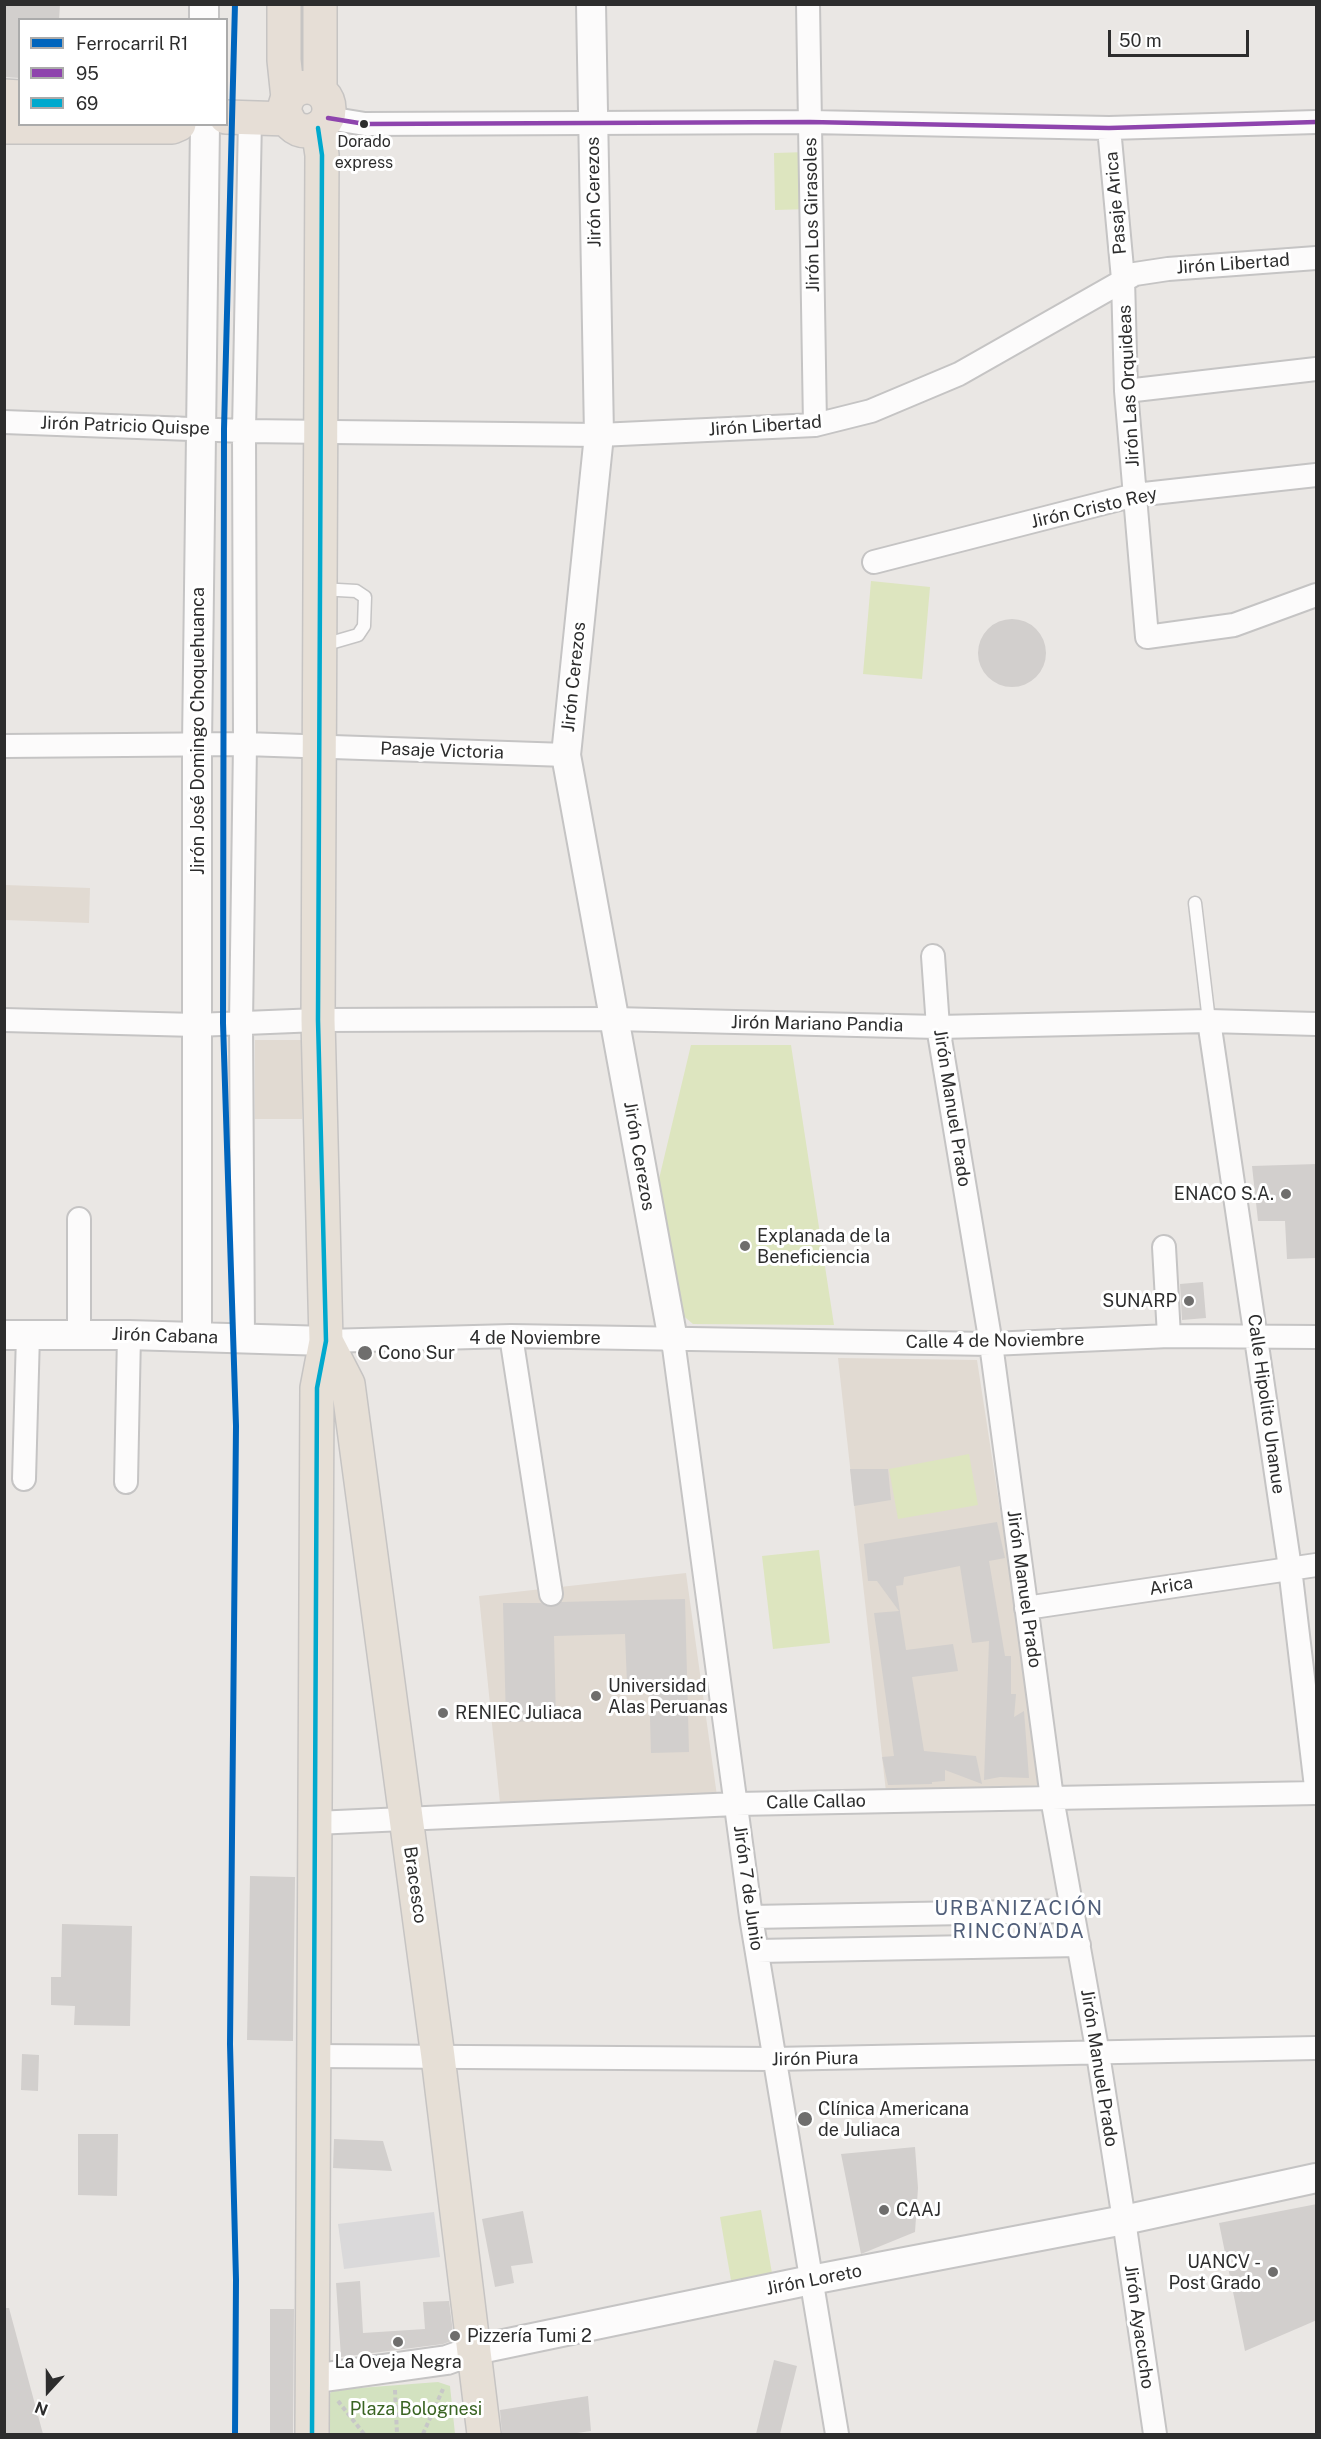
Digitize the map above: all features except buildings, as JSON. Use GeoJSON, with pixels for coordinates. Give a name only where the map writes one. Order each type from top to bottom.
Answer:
{"type":"FeatureCollection","features":[{"type":"Feature","properties":{"kind":"highway"},"geometry":{"type":"LineString","coordinates":[[285,4],[284,60],[288,108]]}},
{"type":"Feature","properties":{"kind":"highway"},"geometry":{"type":"LineString","coordinates":[[320,4],[322,112]]}},
{"type":"Feature","properties":{"kind":"highway"},"geometry":{"type":"LineString","coordinates":[[288,108],[297,89],[309,87],[322,112]]}},
{"type":"Feature","properties":{"kind":"highway"},"geometry":{"type":"LineString","coordinates":[[238,117],[288,108]]}},
{"type":"Feature","properties":{"kind":"highway"},"geometry":{"type":"LineString","coordinates":[[4,127],[174,126]]}},
{"type":"Feature","properties":{"kind":"main road"},"geometry":{"type":"LineString","coordinates":[[312,2434],[323,2388],[314,2056],[317,1388],[326,1341],[318,1020],[322,112]]}},
{"type":"Feature","properties":{"kind":"main road","name":"Bracesco"},"geometry":{"type":"LineString","coordinates":[[326,1341],[348,1384],[438,2057],[484,2434]]}},
{"type":"Feature","properties":{"kind":"street","name":"Jirón Cerezos"},"geometry":{"type":"LineString","coordinates":[[591,4],[599,435],[566,755],[672,1340]]}},
{"type":"Feature","properties":{"kind":"street","name":"Jirón Los Girasoles"},"geometry":{"type":"LineString","coordinates":[[808,4],[815,425]]}},
{"type":"Feature","properties":{"kind":"street"},"geometry":{"type":"LineString","coordinates":[[322,112],[365,124],[810,122],[1109,128],[1317,122]]}},
{"type":"Feature","properties":{"kind":"street"},"geometry":{"type":"LineString","coordinates":[[238,117],[244,431],[245,744],[241,1023],[243,1339]]}},
{"type":"Feature","properties":{"kind":"street","name":"Jirón José Domingo Choquehuanca"},"geometry":{"type":"LineString","coordinates":[[197,1337],[197,744],[205,126]]}},
{"type":"Feature","properties":{"kind":"street","name":"Pasaje Arica"},"geometry":{"type":"LineString","coordinates":[[1109,128],[1123,279]]}},
{"type":"Feature","properties":{"kind":"street","name":"Jirón Libertad"},"geometry":{"type":"LineString","coordinates":[[321,430],[599,435],[815,425],[871,411],[959,374],[1135,274],[1168,269],[1317,258]]}},
{"type":"Feature","properties":{"kind":"street","name":"Jirón Las Orquideas"},"geometry":{"type":"LineString","coordinates":[[1123,279],[1126,391],[1147,637],[1234,625],[1317,595]]}},
{"type":"Feature","properties":{"kind":"street"},"geometry":{"type":"LineString","coordinates":[[1126,391],[1317,369]]}},
{"type":"Feature","properties":{"kind":"street","name":"Jirón Patricio Quispe"},"geometry":{"type":"LineString","coordinates":[[4,422],[244,431],[321,430]]}},
{"type":"Feature","properties":{"kind":"street","name":"Jirón Cristo Rey"},"geometry":{"type":"LineString","coordinates":[[874,562],[1135,495],[1317,475]]}},
{"type":"Feature","properties":{"kind":"street","name":"Pasaje Victoria"},"geometry":{"type":"LineString","coordinates":[[4,746],[245,744],[566,755]]}},
{"type":"Feature","properties":{"kind":"street","name":"Jirón Manuel Prado"},"geometry":{"type":"LineString","coordinates":[[933,956],[938,1027],[991,1344],[1052,1798],[1098,2054],[1124,2220]]}},
{"type":"Feature","properties":{"kind":"street","name":"Jirón Mariano Pandia"},"geometry":{"type":"LineString","coordinates":[[4,1020],[196,1025],[318,1020],[614,1019],[938,1027],[1209,1022],[1317,1024]]}},
{"type":"Feature","properties":{"kind":"street","name":"Calle Hipolito Unanue"},"geometry":{"type":"LineString","coordinates":[[1209,1022],[1290,1568],[1317,1787]]}},
{"type":"Feature","properties":{"kind":"street"},"geometry":{"type":"LineString","coordinates":[[79,1220],[80,1334]]}},
{"type":"Feature","properties":{"kind":"street"},"geometry":{"type":"LineString","coordinates":[[1164,1246],[1169,1336]]}},
{"type":"Feature","properties":{"kind":"street","name":"Jirón Cabana"},"geometry":{"type":"LineString","coordinates":[[16,1335],[80,1334],[326,1341]]}},
{"type":"Feature","properties":{"kind":"street"},"geometry":{"type":"LineString","coordinates":[[16,1335],[24,1479]]}},
{"type":"Feature","properties":{"kind":"street"},"geometry":{"type":"LineString","coordinates":[[126,1482],[129,1335]]}},
{"type":"Feature","properties":{"kind":"street"},"geometry":{"type":"LineString","coordinates":[[512,1336],[551,1594]]}},
{"type":"Feature","properties":{"kind":"street","name":"4 de Noviembre"},"geometry":{"type":"LineString","coordinates":[[326,1341],[512,1336],[672,1340]]}},
{"type":"Feature","properties":{"kind":"street","name":"Calle 4 de Noviembre"},"geometry":{"type":"LineString","coordinates":[[672,1340],[991,1344],[1169,1336],[1317,1337]]}},
{"type":"Feature","properties":{"kind":"street","name":"Jirón 7 de Junio"},"geometry":{"type":"LineString","coordinates":[[672,1340],[757,1951],[837,2434]]}},
{"type":"Feature","properties":{"kind":"street","name":"Arica"},"geometry":{"type":"LineString","coordinates":[[1026,1608],[1317,1565]]}},
{"type":"Feature","properties":{"kind":"street","name":"Calle Callao"},"geometry":{"type":"LineString","coordinates":[[315,1823],[736,1804],[1317,1793]]}},
{"type":"Feature","properties":{"kind":"street"},"geometry":{"type":"LineString","coordinates":[[752,1917],[1072,1911]]}},
{"type":"Feature","properties":{"kind":"street"},"geometry":{"type":"LineString","coordinates":[[757,1951],[1079,1946]]}},
{"type":"Feature","properties":{"kind":"street","name":"Jirón Piura"},"geometry":{"type":"LineString","coordinates":[[314,2056],[774,2059],[1317,2048]]}},
{"type":"Feature","properties":{"kind":"street","name":"Jirón Loreto"},"geometry":{"type":"LineString","coordinates":[[323,2388],[447,2360],[475,2350],[812,2280],[1124,2220],[1317,2178]]}},
{"type":"Feature","properties":{"kind":"street","name":"Jirón Ayacucho"},"geometry":{"type":"LineString","coordinates":[[1124,2220],[1155,2434]]}},
{"type":"Feature","properties":{"kind":"lane"},"geometry":{"type":"LineString","coordinates":[[319,646],[358,635],[364,626],[365,597],[356,591],[320,589]]}},
{"type":"Feature","properties":{"kind":"lane"},"geometry":{"type":"LineString","coordinates":[[1195,903],[1209,1022]]}},
{"type":"Feature","properties":{"kind":"path"},"geometry":{"type":"LineString","coordinates":[[323,2388],[364,2434]]}},
{"type":"Feature","properties":{"kind":"path"},"geometry":{"type":"LineString","coordinates":[[423,2434],[442,2389]]}},
{"type":"Feature","properties":{"kind":"path"},"geometry":{"type":"LineString","coordinates":[[395,2390],[397,2434]]}},
{"type":"Feature","properties":{"kind":"shaded area"},"geometry":{"type":"Polygon","coordinates":[[[5,885],[90,888],[89,923],[5,920],[5,885]]]}},
{"type":"Feature","properties":{"kind":"shaded area"},"geometry":{"type":"Polygon","coordinates":[[[255,1040],[302,1040],[302,1119],[255,1119],[255,1040]]]}},
{"type":"Feature","properties":{"kind":"shaded area"},"geometry":{"type":"Polygon","coordinates":[[[838,1358],[977,1360],[1043,1789],[887,1801],[838,1358]]]}},
{"type":"Feature","properties":{"kind":"shaded area","name":"Universidad Alas Peruanas"},"geometry":{"type":"Polygon","coordinates":[[[686,1573],[717,1796],[500,1803],[479,1596],[686,1573]]]}},
{"type":"Feature","properties":{"kind":"shaded area"},"geometry":{"type":"Polygon","coordinates":[[[434,2212],[440,2257],[344,2269],[338,2224],[434,2212]]]}},
{"type":"Feature","properties":{"kind":"green space"},"geometry":{"type":"Polygon","coordinates":[[[808,152],[810,209],[775,210],[774,153],[808,152]]]}},
{"type":"Feature","properties":{"kind":"green space"},"geometry":{"type":"Polygon","coordinates":[[[871,581],[930,587],[922,679],[863,674],[871,581]]]}},
{"type":"Feature","properties":{"kind":"green space","name":"Explanada de la Beneficiencia"},"geometry":{"type":"Polygon","coordinates":[[[691,1045],[791,1045],[834,1325],[693,1324],[680,1313],[659,1179],[691,1045]]]}},
{"type":"Feature","properties":{"kind":"green space"},"geometry":{"type":"Polygon","coordinates":[[[969,1454],[978,1505],[898,1519],[889,1469],[969,1454]]]}},
{"type":"Feature","properties":{"kind":"green space"},"geometry":{"type":"Polygon","coordinates":[[[819,1550],[830,1643],[773,1649],[762,1556],[819,1550]]]}},
{"type":"Feature","properties":{"kind":"green space"},"geometry":{"type":"Polygon","coordinates":[[[761,2210],[773,2279],[732,2286],[720,2217],[761,2210]]]}},
{"type":"Feature","properties":{"kind":"green space","name":"Plaza Bolognesi"},"geometry":{"type":"Polygon","coordinates":[[[438,2382],[450,2386],[455,2434],[327,2434],[327,2397],[333,2390],[438,2382]]]}},
{"type":"Feature","properties":{"kind":"rail line","name":"R1"},"geometry":{"type":"LineString","coordinates":[[235,4],[224,429],[223,1023],[236,1426],[230,2044],[236,2280],[235,2434]]}},
{"type":"Feature","properties":{"kind":"transit line","name":"95"},"geometry":{"type":"LineString","coordinates":[[328,118],[365,124],[810,122],[1109,128],[1316,122]]}},
{"type":"Feature","properties":{"kind":"transit line","name":"69"},"geometry":{"type":"LineString","coordinates":[[312,2434],[317,1388],[326,1341],[318,1020],[322,155],[318,128]]}},
{"type":"Feature","properties":{"kind":"place","name":"Dorado express"},"geometry":{"type":"Point","coordinates":[364,124]}},
{"type":"Feature","properties":{"kind":"place","name":"ENACO S.A."},"geometry":{"type":"Point","coordinates":[1286,1194]}},
{"type":"Feature","properties":{"kind":"place","name":"Explanada de la Beneficiencia"},"geometry":{"type":"Point","coordinates":[745,1246]}},
{"type":"Feature","properties":{"kind":"place","name":"SUNARP"},"geometry":{"type":"Point","coordinates":[1189,1301]}},
{"type":"Feature","properties":{"kind":"place","name":"Cono Sur"},"geometry":{"type":"Point","coordinates":[365,1353]}},
{"type":"Feature","properties":{"kind":"place","name":"Universidad Alas Peruanas"},"geometry":{"type":"Point","coordinates":[596,1696]}},
{"type":"Feature","properties":{"kind":"place","name":"RENIEC Juliaca"},"geometry":{"type":"Point","coordinates":[443,1713]}},
{"type":"Feature","properties":{"kind":"place","name":"Clínica Americana de Juliaca"},"geometry":{"type":"Point","coordinates":[805,2119]}},
{"type":"Feature","properties":{"kind":"place","name":"CAAJ"},"geometry":{"type":"Point","coordinates":[884,2210]}},
{"type":"Feature","properties":{"kind":"place","name":"UANCV - Post Grado"},"geometry":{"type":"Point","coordinates":[1273,2272]}},
{"type":"Feature","properties":{"kind":"place","name":"Pizzería Tumi 2"},"geometry":{"type":"Point","coordinates":[455,2336]}},
{"type":"Feature","properties":{"kind":"place","name":"La Oveja Negra"},"geometry":{"type":"Point","coordinates":[398,2342]}},
{"type":"Feature","properties":{"kind":"district","name":"URBANIZACIÓN RINCONADA"},"geometry":{"type":"Point","coordinates":[1019,1920]}}]}
